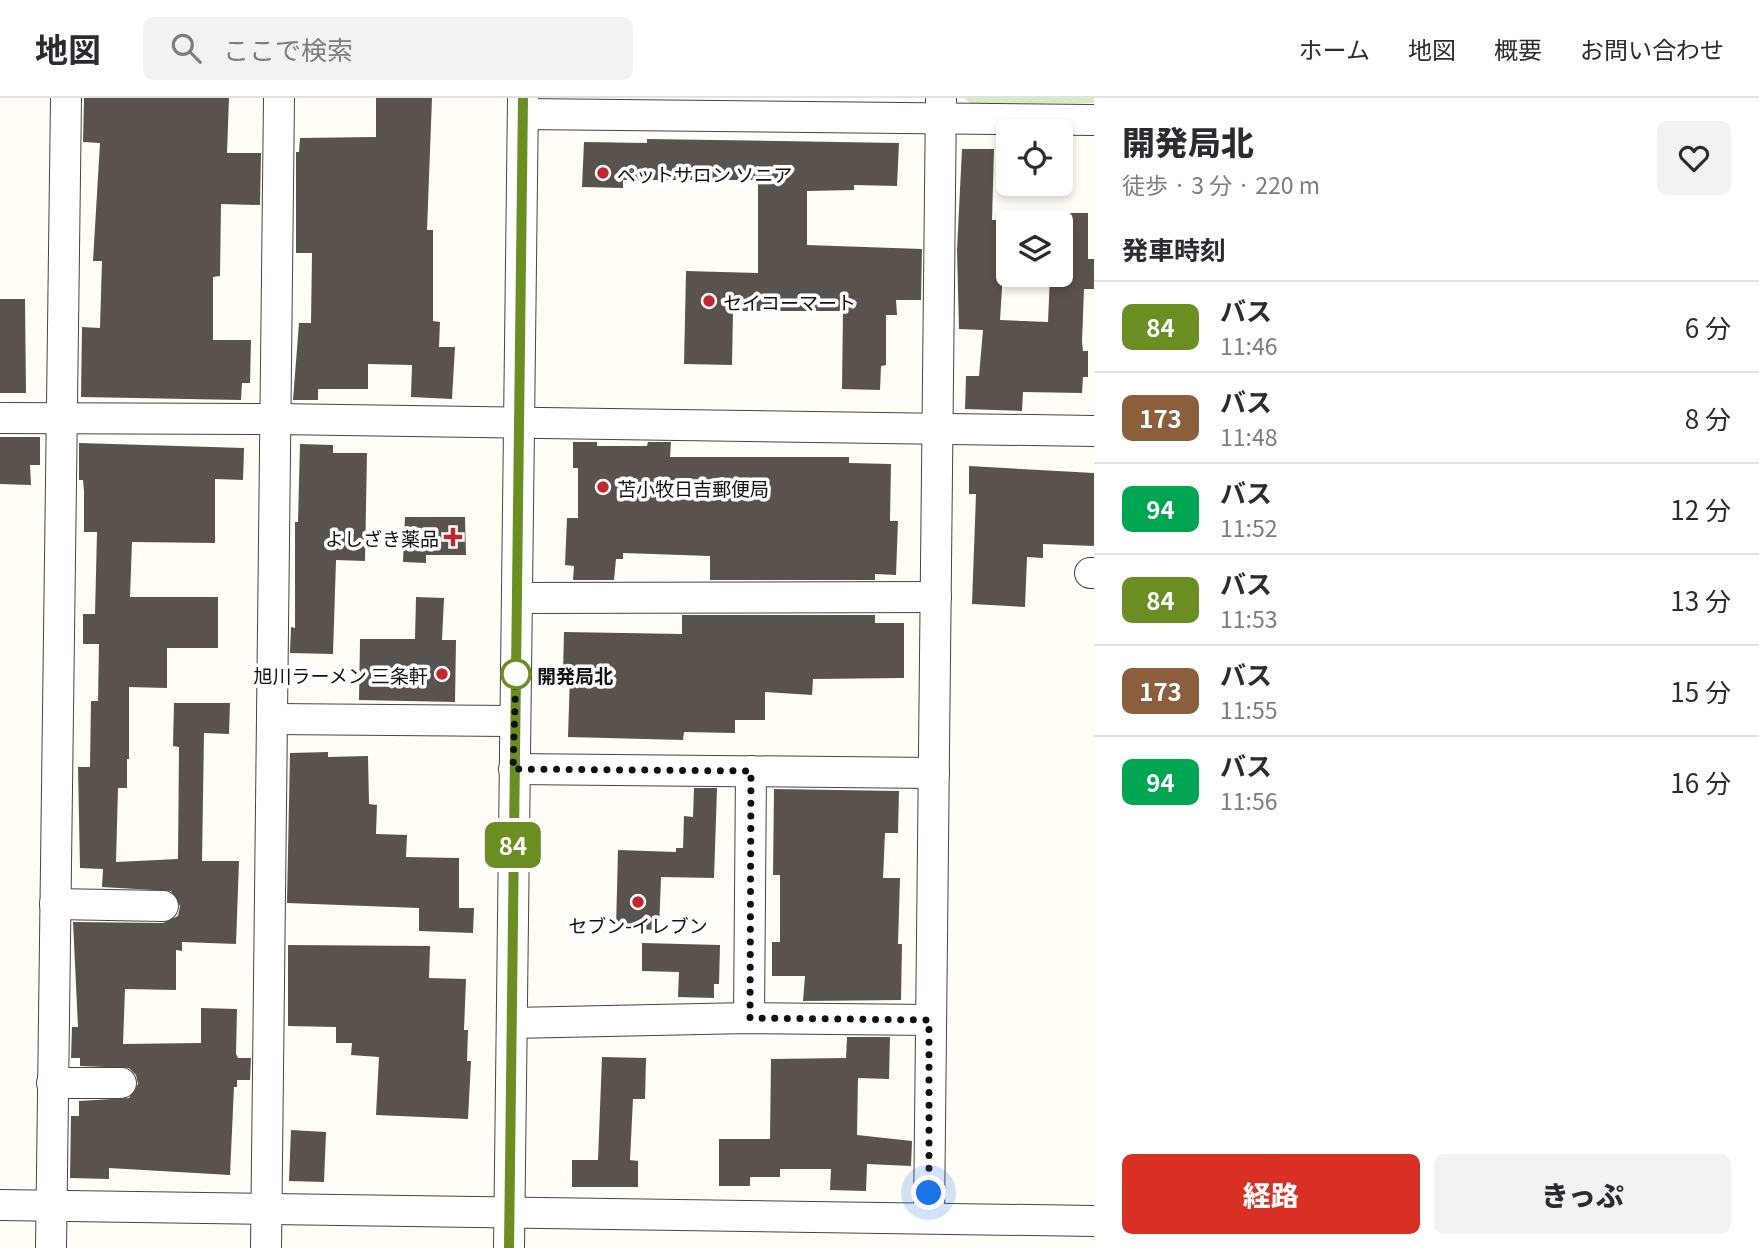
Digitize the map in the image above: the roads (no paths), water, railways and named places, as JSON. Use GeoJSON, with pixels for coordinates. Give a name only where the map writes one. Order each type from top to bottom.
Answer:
{"type":"FeatureCollection","features":[{"type":"Feature","properties":{"kind":"street"},"geometry":{"type":"LineString","coordinates":[[51,1248],[66,98]]}},
{"type":"Feature","properties":{"kind":"street"},"geometry":{"type":"LineString","coordinates":[[266,1248],[279,98]]}},
{"type":"Feature","properties":{"kind":"street"},"geometry":{"type":"LineString","coordinates":[[509,1248],[523,106],[941,108],[1094,120]]}},
{"type":"Feature","properties":{"kind":"street"},"geometry":{"type":"LineString","coordinates":[[929,1218],[929,1020],[941,108]]}},
{"type":"Feature","properties":{"kind":"street"},"geometry":{"type":"LineString","coordinates":[[0,418],[276,419],[1094,431]]}},
{"type":"Feature","properties":{"kind":"street"},"geometry":{"type":"LineString","coordinates":[[517,598],[936,597]]}},
{"type":"Feature","properties":{"kind":"street"},"geometry":{"type":"LineString","coordinates":[[273,719],[515,722]]}},
{"type":"Feature","properties":{"kind":"street"},"geometry":{"type":"LineString","coordinates":[[513,769],[934,774]]}},
{"type":"Feature","properties":{"kind":"street"},"geometry":{"type":"LineString","coordinates":[[750,1018],[751,771]]}},
{"type":"Feature","properties":{"kind":"street"},"geometry":{"type":"LineString","coordinates":[[55,904],[163,906]]}},
{"type":"Feature","properties":{"kind":"street"},"geometry":{"type":"LineString","coordinates":[[512,1023],[750,1018],[929,1020]]}},
{"type":"Feature","properties":{"kind":"street"},"geometry":{"type":"LineString","coordinates":[[52,1083],[121,1083]]}},
{"type":"Feature","properties":{"kind":"street"},"geometry":{"type":"LineString","coordinates":[[0,1205],[1094,1220]]}},
{"type":"Feature","properties":{"kind":"place","name":"ペットサロン ソニア"},"geometry":{"type":"Point","coordinates":[603,173]}},
{"type":"Feature","properties":{"kind":"place","name":"セイコーマート"},"geometry":{"type":"Point","coordinates":[709,301]}},
{"type":"Feature","properties":{"kind":"place","name":"苫小牧日吉郵便局"},"geometry":{"type":"Point","coordinates":[603,487]}},
{"type":"Feature","properties":{"kind":"place","name":"よしざき薬品"},"geometry":{"type":"Point","coordinates":[453,537]}},
{"type":"Feature","properties":{"kind":"place","name":"旭川ラーメン 三条軒"},"geometry":{"type":"Point","coordinates":[442,674]}},
{"type":"Feature","properties":{"kind":"place","name":"開発局北"},"geometry":{"type":"Point","coordinates":[516,674]}},
{"type":"Feature","properties":{"kind":"place","name":"セブン-イレブン"},"geometry":{"type":"Point","coordinates":[638,902]}}]}
